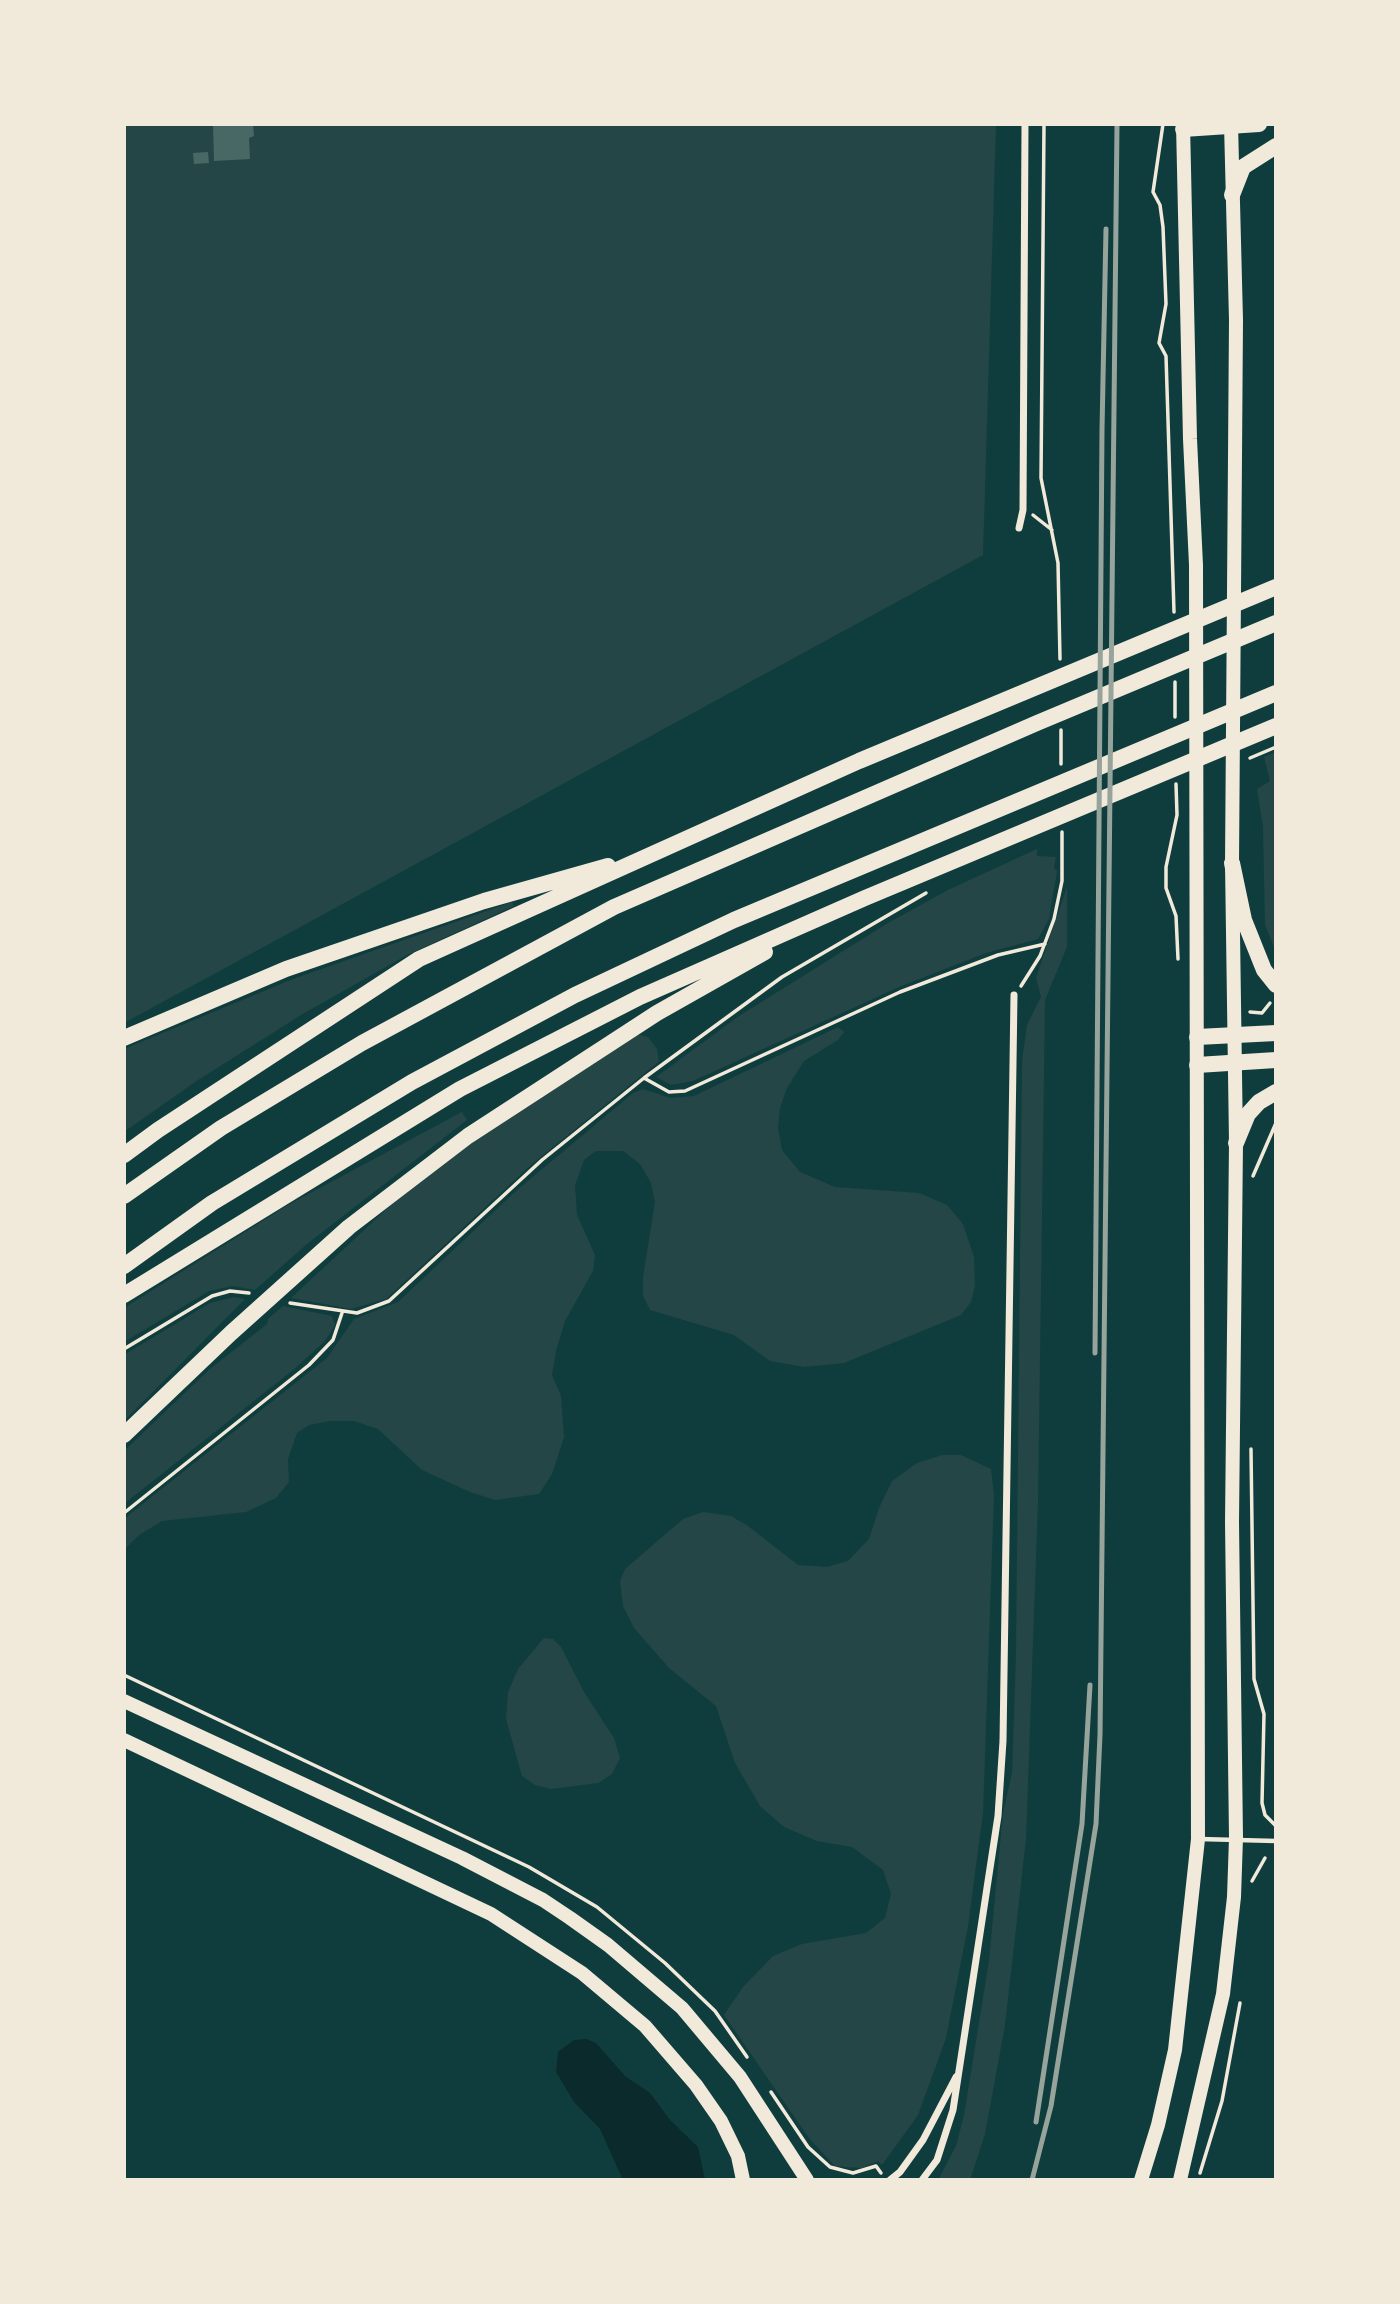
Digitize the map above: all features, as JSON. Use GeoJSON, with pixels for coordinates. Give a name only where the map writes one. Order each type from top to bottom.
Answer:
{"type":"FeatureCollection","features":[{"type":"Feature","properties":{"kind":"highway"},"geometry":{"type":"LineString","coordinates":[[1183,127],[1259,124]]}},
{"type":"Feature","properties":{"kind":"highway"},"geometry":{"type":"LineString","coordinates":[[1232,195],[1242,167],[1276,146]]}},
{"type":"Feature","properties":{"kind":"highway"},"geometry":{"type":"LineString","coordinates":[[124,1156],[158,1130],[419,960],[859,761],[1276,587]]}},
{"type":"Feature","properties":{"kind":"highway"},"geometry":{"type":"LineString","coordinates":[[124,1196],[220,1128],[350,1050],[614,907],[1037,723],[1273,624]]}},
{"type":"Feature","properties":{"kind":"highway"},"geometry":{"type":"LineString","coordinates":[[124,1266],[212,1203],[412,1082],[575,995],[734,920],[1272,694]]}},
{"type":"Feature","properties":{"kind":"highway"},"geometry":{"type":"LineString","coordinates":[[124,1295],[460,1089],[640,997],[865,898],[1272,728]]}},
{"type":"Feature","properties":{"kind":"highway"},"geometry":{"type":"LineString","coordinates":[[124,1038],[286,969],[484,901],[660,851]]}},
{"type":"Feature","properties":{"kind":"highway"},"geometry":{"type":"LineString","coordinates":[[1232,863],[1244,920],[1264,970],[1276,985]]}},
{"type":"Feature","properties":{"kind":"highway"},"geometry":{"type":"LineString","coordinates":[[124,1436],[231,1333],[349,1227],[468,1136],[657,1013],[865,898]]}},
{"type":"Feature","properties":{"kind":"highway"},"geometry":{"type":"LineString","coordinates":[[1196,1037],[1276,1032]]}},
{"type":"Feature","properties":{"kind":"highway"},"geometry":{"type":"LineString","coordinates":[[1197,1065],[1235,1060],[1276,1060]]}},
{"type":"Feature","properties":{"kind":"highway"},"geometry":{"type":"LineString","coordinates":[[1236,1143],[1248,1114],[1259,1102],[1276,1092]]}},
{"type":"Feature","properties":{"kind":"main road"},"geometry":{"type":"LineString","coordinates":[[1180,2180],[1223,1994],[1234,1897],[1236,1838],[1232,1508],[1236,1143],[1232,863],[1236,424],[1231,125]]}},
{"type":"Feature","properties":{"kind":"main road"},"geometry":{"type":"LineString","coordinates":[[1141,2180],[1158,2125],[1175,2050],[1198,1839],[1196,565],[1190,439],[1183,127]]}},
{"type":"Feature","properties":{"kind":"main road"},"geometry":{"type":"LineString","coordinates":[[124,1701],[493,1873],[543,1900],[579,1924],[682,2008],[740,2077],[807,2180]]}},
{"type":"Feature","properties":{"kind":"main road"},"geometry":{"type":"LineString","coordinates":[[124,1740],[491,1914],[572,1966],[609,1993],[645,2026],[696,2085],[721,2121],[738,2156],[743,2180]]}},
{"type":"Feature","properties":{"kind":"street"},"geometry":{"type":"LineString","coordinates":[[1018,528],[1023,510],[1025,124]]}},
{"type":"Feature","properties":{"kind":"street"},"geometry":{"type":"LineString","coordinates":[[922,2180],[937,2161],[953,2110],[999,1816],[1003,1741],[1014,995]]}},
{"type":"Feature","properties":{"kind":"street"},"geometry":{"type":"LineString","coordinates":[[890,2180],[900,2172],[923,2140],[959,2070]]}},
{"type":"Feature","properties":{"kind":"lane"},"geometry":{"type":"LineString","coordinates":[[1198,1839],[1276,1841]]}},
{"type":"Feature","properties":{"kind":"path"},"geometry":{"type":"LineString","coordinates":[[1044,124],[1041,478],[1058,564],[1060,671]]}},
{"type":"Feature","properties":{"kind":"path"},"geometry":{"type":"LineString","coordinates":[[1163,124],[1153,192],[1160,205],[1163,227],[1166,304],[1159,343],[1166,356],[1174,612]]}},
{"type":"Feature","properties":{"kind":"path"},"geometry":{"type":"LineString","coordinates":[[1023,510],[1043,521],[1053,531]]}},
{"type":"Feature","properties":{"kind":"path"},"geometry":{"type":"LineString","coordinates":[[1175,680],[1175,720]]}},
{"type":"Feature","properties":{"kind":"path"},"geometry":{"type":"LineString","coordinates":[[1061,726],[1061,766]]}},
{"type":"Feature","properties":{"kind":"path"},"geometry":{"type":"LineString","coordinates":[[1176,775],[1177,815],[1166,867],[1166,888],[1175,916],[1179,964]]}},
{"type":"Feature","properties":{"kind":"path"},"geometry":{"type":"LineString","coordinates":[[1030,975],[1045,944],[1062,881],[1062,820]]}},
{"type":"Feature","properties":{"kind":"path"},"geometry":{"type":"LineString","coordinates":[[288,1302],[342,1313],[374,1309],[397,1296],[542,1160],[644,1079],[782,977],[937,887]]}},
{"type":"Feature","properties":{"kind":"path"},"geometry":{"type":"LineString","coordinates":[[644,1079],[669,1092],[685,1091],[900,992],[998,955],[1045,944]]}},
{"type":"Feature","properties":{"kind":"path"},"geometry":{"type":"LineString","coordinates":[[1250,1013],[1262,1013],[1270,1003]]}},
{"type":"Feature","properties":{"kind":"path"},"geometry":{"type":"LineString","coordinates":[[1252,1178],[1259,1155],[1276,1123]]}},
{"type":"Feature","properties":{"kind":"path"},"geometry":{"type":"LineString","coordinates":[[124,1349],[212,1296],[230,1291],[251,1294]]}},
{"type":"Feature","properties":{"kind":"path"},"geometry":{"type":"LineString","coordinates":[[124,1513],[309,1365],[333,1340],[342,1313]]}},
{"type":"Feature","properties":{"kind":"path"},"geometry":{"type":"LineString","coordinates":[[1251,1436],[1254,1679],[1264,1714],[1262,1803],[1265,1815],[1276,1826]]}},
{"type":"Feature","properties":{"kind":"shaded area"},"geometry":{"type":"Polygon","coordinates":[[[124,124],[996,124],[983,555],[124,1023],[124,124]]]}},
{"type":"Feature","properties":{"kind":"shaded area"},"geometry":{"type":"Polygon","coordinates":[[[1276,752],[1276,952],[1265,925],[1263,827],[1257,789],[1270,781],[1264,757],[1276,752]]]}},
{"type":"Feature","properties":{"kind":"shaded area"},"geometry":{"type":"Polygon","coordinates":[[[1037,849],[1037,856],[1056,857],[1054,868],[1057,871],[1049,919],[1038,939],[986,953],[899,987],[693,1081],[671,1085],[656,1077],[739,1016],[888,923],[948,890],[1037,849]]]}},
{"type":"Feature","properties":{"kind":"shaded area"},"geometry":{"type":"Polygon","coordinates":[[[1067,887],[1067,947],[1045,1000],[1038,1501],[1026,1839],[1005,2025],[985,2134],[970,2180],[938,2180],[956,2146],[964,2115],[989,1961],[1003,1813],[1012,1773],[1016,1654],[1022,1061],[1027,1025],[1041,997],[1036,978],[1067,887]]]}},
{"type":"Feature","properties":{"kind":"shaded area"},"geometry":{"type":"Polygon","coordinates":[[[512,902],[514,906],[407,955],[301,1015],[195,1082],[124,1132],[124,1049],[293,979],[512,902]]]}},
{"type":"Feature","properties":{"kind":"shaded area"},"geometry":{"type":"Polygon","coordinates":[[[838,1027],[844,1032],[838,1040],[804,1061],[787,1088],[780,1108],[778,1128],[782,1150],[800,1172],[835,1187],[919,1193],[947,1205],[963,1224],[974,1257],[975,1286],[971,1302],[961,1315],[844,1363],[804,1367],[770,1361],[734,1335],[650,1310],[643,1296],[643,1277],[655,1202],[651,1183],[640,1164],[623,1151],[596,1151],[584,1160],[575,1185],[577,1215],[595,1255],[593,1271],[565,1321],[556,1351],[552,1375],[561,1396],[564,1437],[552,1474],[539,1494],[495,1500],[470,1492],[422,1470],[378,1429],[354,1421],[330,1421],[309,1425],[297,1433],[288,1459],[289,1482],[276,1498],[246,1512],[162,1521],[139,1535],[124,1550],[124,1520],[130,1514],[327,1358],[354,1319],[398,1302],[516,1191],[633,1093],[643,1089],[670,1098],[694,1096],[838,1027]]]}},
{"type":"Feature","properties":{"kind":"shaded area"},"geometry":{"type":"Polygon","coordinates":[[[637,1034],[648,1037],[657,1049],[659,1061],[532,1164],[386,1299],[351,1309],[291,1298],[390,1206],[491,1128],[637,1034]]]}},
{"type":"Feature","properties":{"kind":"shaded area"},"geometry":{"type":"Polygon","coordinates":[[[462,1112],[467,1120],[307,1244],[255,1290],[232,1286],[209,1291],[124,1342],[124,1308],[288,1205],[462,1112]]]}},
{"type":"Feature","properties":{"kind":"shaded area"},"geometry":{"type":"Polygon","coordinates":[[[234,1297],[245,1299],[124,1421],[124,1355],[210,1303],[234,1297]]]}},
{"type":"Feature","properties":{"kind":"shaded area"},"geometry":{"type":"Polygon","coordinates":[[[283,1306],[332,1316],[335,1325],[325,1341],[293,1370],[124,1504],[124,1451],[210,1369],[267,1324],[268,1319],[283,1306]]]}},
{"type":"Feature","properties":{"kind":"shaded area"},"geometry":{"type":"Polygon","coordinates":[[[942,1455],[961,1455],[991,1469],[994,1495],[983,1813],[968,1926],[946,2038],[918,2115],[882,2165],[878,2161],[862,2168],[835,2166],[809,2138],[724,2015],[743,1987],[773,1956],[802,1944],[866,1933],[885,1918],[891,1894],[883,1870],[852,1847],[817,1841],[784,1827],[760,1806],[735,1763],[716,1706],[669,1668],[634,1628],[623,1606],[620,1581],[625,1569],[683,1519],[703,1512],[731,1516],[798,1565],[827,1567],[848,1561],[869,1539],[879,1508],[892,1481],[917,1463],[942,1455]]]}},
{"type":"Feature","properties":{"kind":"shaded area"},"geometry":{"type":"Polygon","coordinates":[[[544,1638],[553,1639],[561,1647],[584,1692],[614,1738],[620,1758],[612,1774],[598,1783],[551,1789],[535,1785],[522,1776],[506,1719],[508,1692],[518,1669],[544,1638]]]}},
{"type":"Feature","properties":{"kind":"shaded area"},"geometry":{"type":"Polygon","coordinates":[[[586,2039],[596,2043],[625,2076],[650,2093],[670,2120],[698,2147],[705,2180],[623,2180],[600,2129],[574,2102],[556,2072],[558,2052],[574,2040],[586,2039]]]}},
{"type":"Feature","properties":{"kind":"building"},"geometry":{"type":"Polygon","coordinates":[[[213,124],[253,124],[254,136],[249,138],[250,159],[214,161],[213,124]]]}},
{"type":"Feature","properties":{"kind":"building"},"geometry":{"type":"Polygon","coordinates":[[[208,152],[209,163],[194,164],[193,153],[208,152]]]}},
{"type":"Feature","properties":{"kind":"railway"},"geometry":{"type":"LineString","coordinates":[[1032,2180],[1051,2106],[1096,1824],[1100,1735],[1117,124]]}},
{"type":"Feature","properties":{"kind":"railway"},"geometry":{"type":"LineString","coordinates":[[1095,1353],[1106,229]]}},
{"type":"Feature","properties":{"kind":"railway"},"geometry":{"type":"LineString","coordinates":[[1036,2122],[1082,1824],[1090,1685]]}}]}
